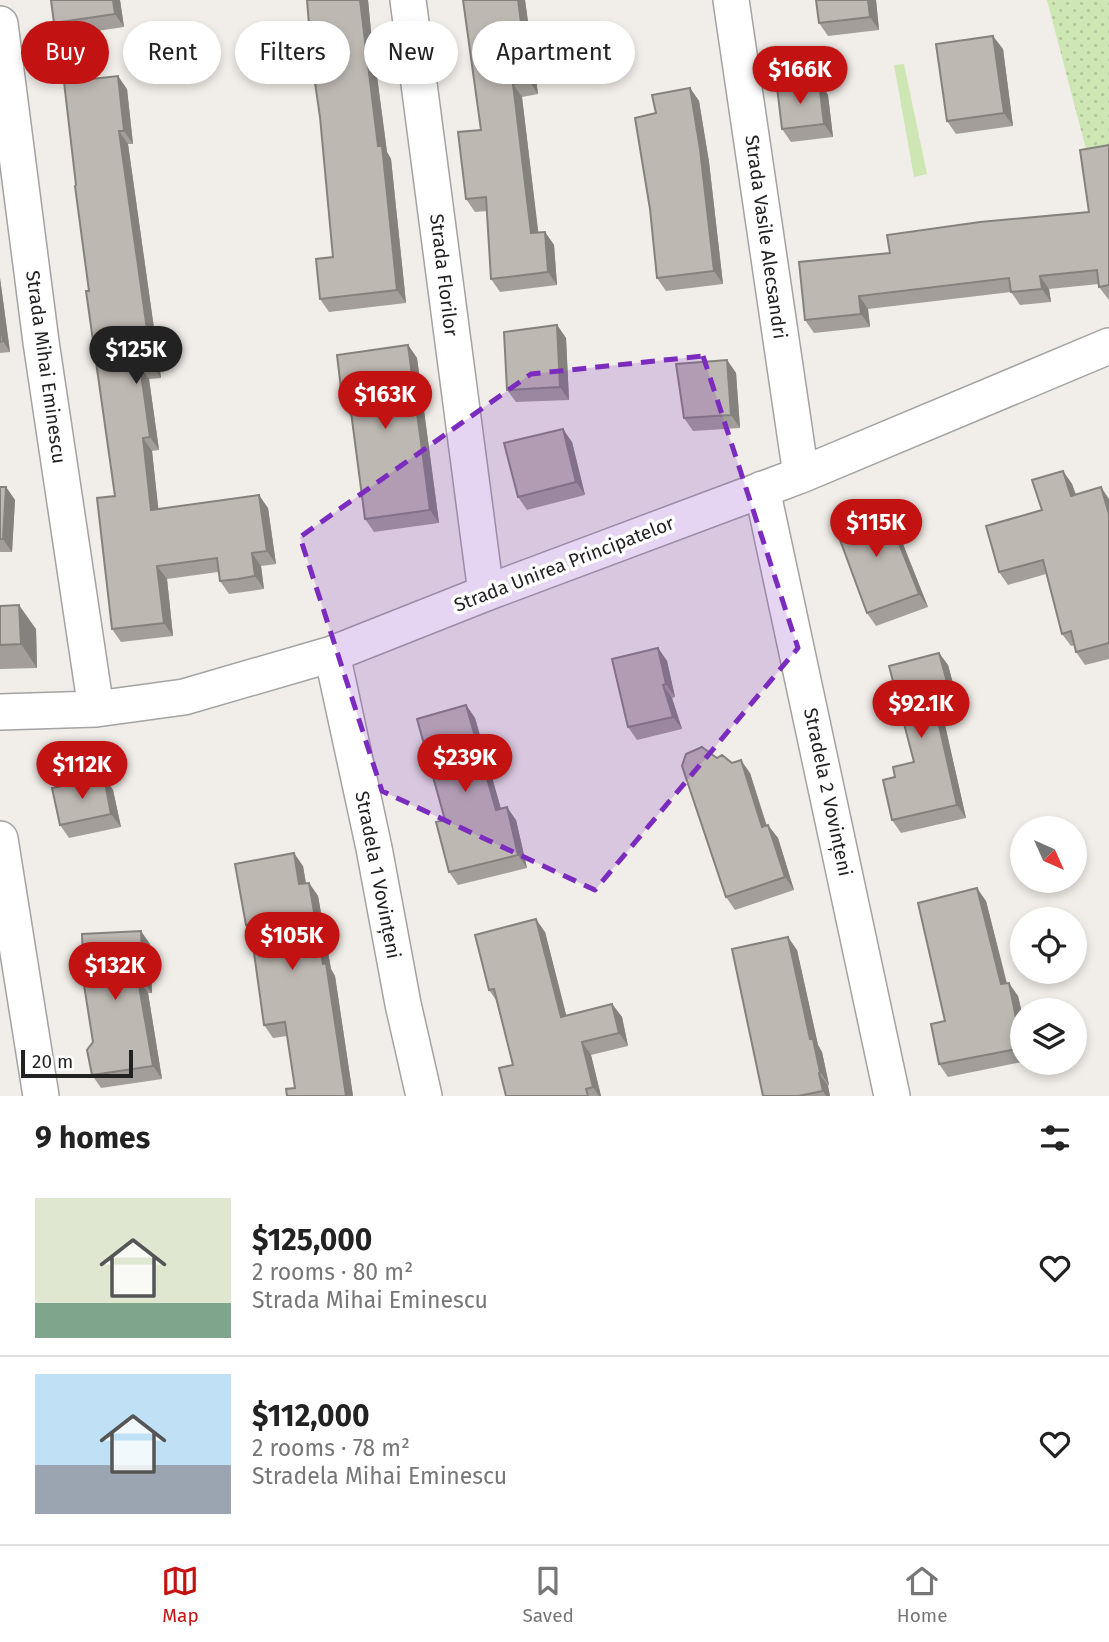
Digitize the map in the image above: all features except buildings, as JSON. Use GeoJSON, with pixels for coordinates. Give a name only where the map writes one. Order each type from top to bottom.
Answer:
{"type":"FeatureCollection","features":[{"type":"Feature","properties":{"kind":"street","name":"Strada Florilor"},"geometry":{"type":"LineString","coordinates":[[408,0],[486,593]]}},
{"type":"Feature","properties":{"kind":"street","name":"Strada Vasile Alecsandri"},"geometry":{"type":"LineString","coordinates":[[731,0],[801,475]]}},
{"type":"Feature","properties":{"kind":"street","name":"Strada Mihai Eminescu"},"geometry":{"type":"LineString","coordinates":[[0,24],[41,342],[96,709]]}},
{"type":"Feature","properties":{"kind":"street","name":"Strada Unirea Principatelor"},"geometry":{"type":"LineString","coordinates":[[0,712],[96,709],[184,697],[332,654],[801,475],[1109,346]]}},
{"type":"Feature","properties":{"kind":"street","name":"Stradela 2 Vovințeni"},"geometry":{"type":"LineString","coordinates":[[762,489],[892,1096]]}},
{"type":"Feature","properties":{"kind":"street","name":"Stradela 1 Vovințeni"},"geometry":{"type":"LineString","coordinates":[[332,654],[424,1096]]}},
{"type":"Feature","properties":{"kind":"street"},"geometry":{"type":"LineString","coordinates":[[0,839],[41,1096]]}},
{"type":"Feature","properties":{"kind":"highlighted area"},"geometry":{"type":"Polygon","coordinates":[[[703,356],[798,648],[595,890],[382,791],[300,537],[531,374],[703,356]]]}},
{"type":"Feature","properties":{"kind":"green space"},"geometry":{"type":"Polygon","coordinates":[[[1047,0],[1109,0],[1109,150],[1087,153],[1047,0]]]}},
{"type":"Feature","properties":{"kind":"green space"},"geometry":{"type":"Polygon","coordinates":[[[904,64],[927,174],[914,177],[894,65],[904,64]]]}}]}
